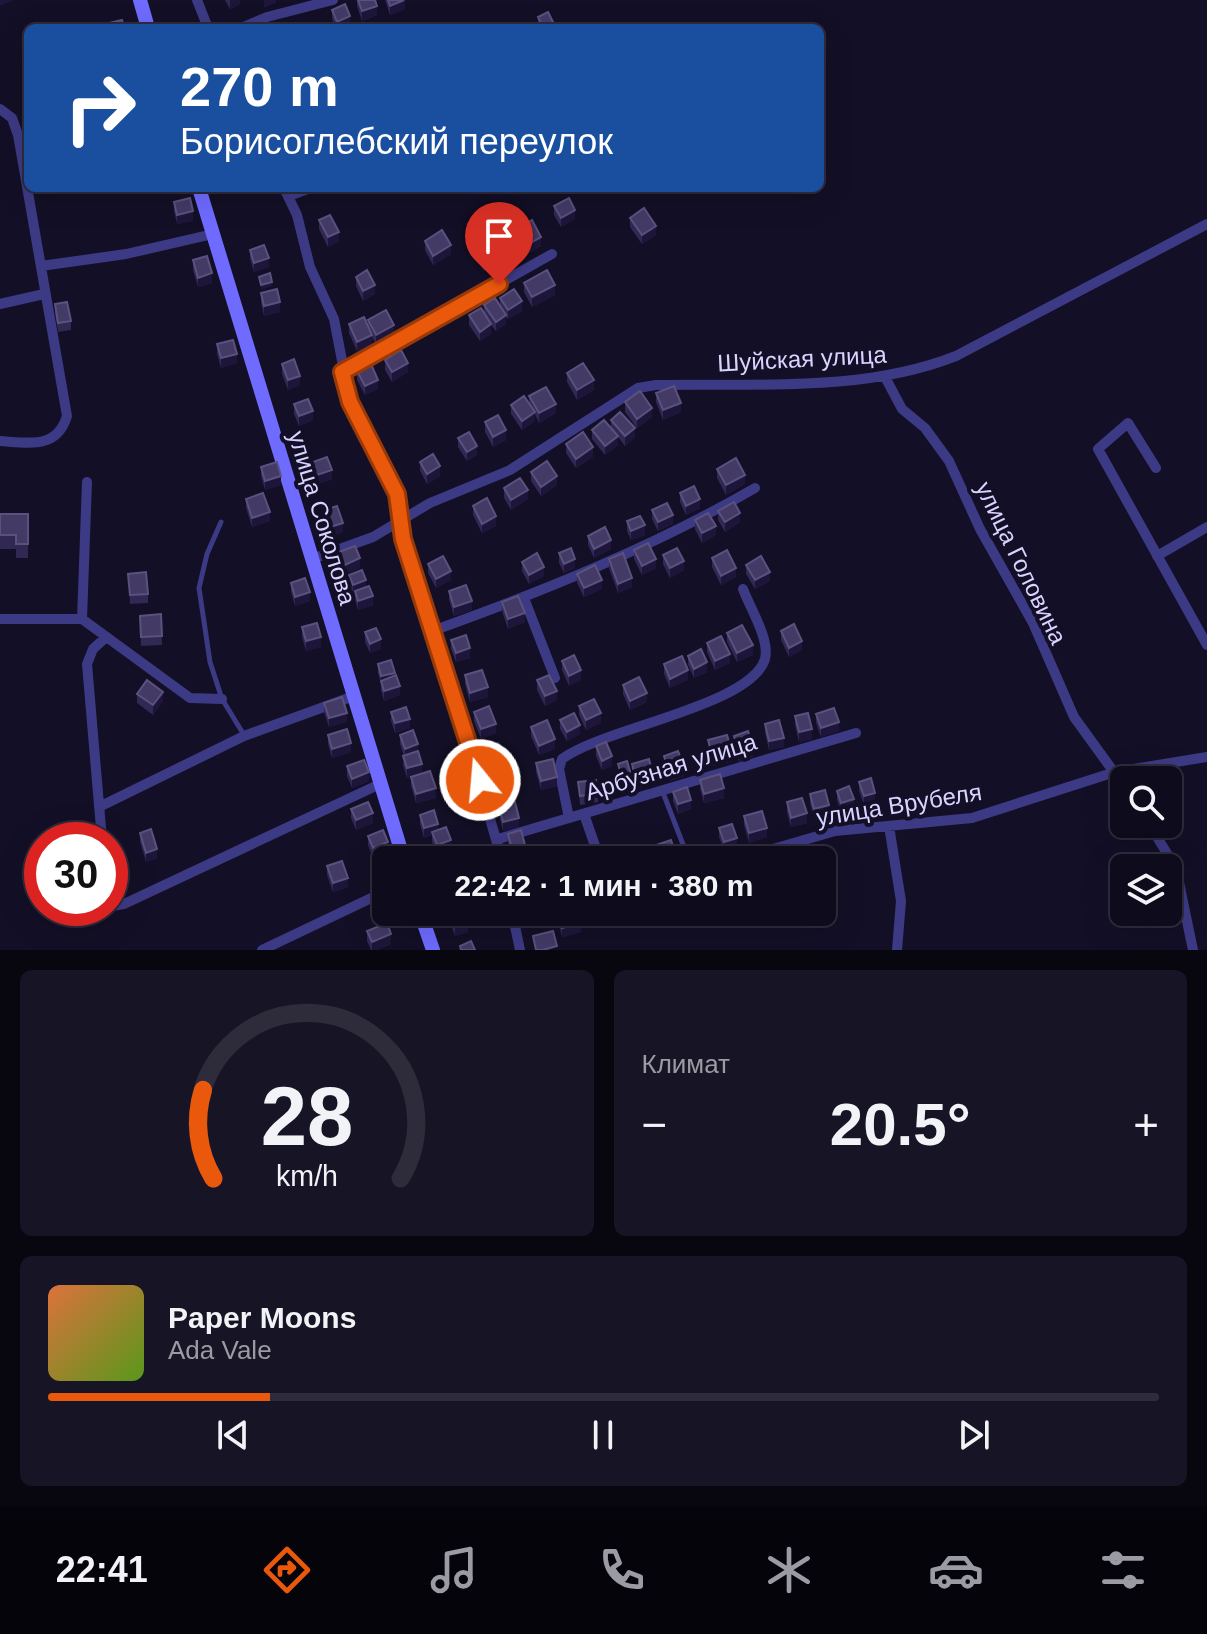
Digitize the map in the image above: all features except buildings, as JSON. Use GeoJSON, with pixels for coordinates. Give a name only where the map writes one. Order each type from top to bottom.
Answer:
{"type":"FeatureCollection","features":[{"type":"Feature","properties":{"kind":"main road"},"geometry":{"type":"LineString","coordinates":[[140,0],[147,24]]}},
{"type":"Feature","properties":{"kind":"main road","name":"улица Соколова"},"geometry":{"type":"LineString","coordinates":[[200,192],[400,846]]}},
{"type":"Feature","properties":{"kind":"main road"},"geometry":{"type":"LineString","coordinates":[[425,926],[433,950]]}},
{"type":"Feature","properties":{"kind":"street"},"geometry":{"type":"LineString","coordinates":[[197,0],[206,24]]}},
{"type":"Feature","properties":{"kind":"street"},"geometry":{"type":"LineString","coordinates":[[250,24],[333,0]]}},
{"type":"Feature","properties":{"kind":"street"},"geometry":{"type":"LineString","coordinates":[[0,109],[12,118],[24,169]]}},
{"type":"Feature","properties":{"kind":"street"},"geometry":{"type":"LineString","coordinates":[[0,441],[38,443],[52,440],[62,432],[67,416],[28,192]]}},
{"type":"Feature","properties":{"kind":"street"},"geometry":{"type":"LineString","coordinates":[[286,192],[305,253],[334,319],[350,402],[397,494],[400,523],[499,846]]}},
{"type":"Feature","properties":{"kind":"street","name":"Шуйская улица"},"geometry":{"type":"LineString","coordinates":[[312,559],[373,537],[430,503],[510,470],[638,388],[885,377],[920,370],[956,356],[1207,224]]}},
{"type":"Feature","properties":{"kind":"street"},"geometry":{"type":"LineString","coordinates":[[41,266],[126,254],[213,234]]}},
{"type":"Feature","properties":{"kind":"street"},"geometry":{"type":"LineString","coordinates":[[342,372],[552,254]]}},
{"type":"Feature","properties":{"kind":"street"},"geometry":{"type":"LineString","coordinates":[[0,304],[44,294]]}},
{"type":"Feature","properties":{"kind":"street","name":"улица Головина"},"geometry":{"type":"LineString","coordinates":[[885,377],[902,409],[925,428],[949,461],[980,529],[1033,623],[1074,717],[1111,766]]}},
{"type":"Feature","properties":{"kind":"street"},"geometry":{"type":"LineString","coordinates":[[1156,468],[1128,423],[1098,449],[1207,645]]}},
{"type":"Feature","properties":{"kind":"street"},"geometry":{"type":"LineString","coordinates":[[82,619],[87,482]]}},
{"type":"Feature","properties":{"kind":"street"},"geometry":{"type":"LineString","coordinates":[[435,630],[524,598],[646,546],[755,488]]}},
{"type":"Feature","properties":{"kind":"street"},"geometry":{"type":"LineString","coordinates":[[1157,556],[1207,527]]}},
{"type":"Feature","properties":{"kind":"street"},"geometry":{"type":"LineString","coordinates":[[569,818],[559,769],[562,759],[629,728],[718,698],[742,685],[759,670],[766,647],[743,589]]}},
{"type":"Feature","properties":{"kind":"street"},"geometry":{"type":"LineString","coordinates":[[524,598],[555,678]]}},
{"type":"Feature","properties":{"kind":"street"},"geometry":{"type":"LineString","coordinates":[[0,619],[82,619],[190,698],[222,699]]}},
{"type":"Feature","properties":{"kind":"street"},"geometry":{"type":"LineString","coordinates":[[100,822],[87,664],[93,649],[105,638]]}},
{"type":"Feature","properties":{"kind":"street"},"geometry":{"type":"LineString","coordinates":[[99,807],[244,736],[354,696]]}},
{"type":"Feature","properties":{"kind":"street","name":"Арбузная улица"},"geometry":{"type":"LineString","coordinates":[[498,839],[856,733]]}},
{"type":"Feature","properties":{"kind":"street","name":"улица Врубеля"},"geometry":{"type":"LineString","coordinates":[[1152,766],[1207,757]]}},
{"type":"Feature","properties":{"kind":"street","name":"улица Врубеля"},"geometry":{"type":"LineString","coordinates":[[783,846],[835,831],[972,818],[1110,774]]}},
{"type":"Feature","properties":{"kind":"street"},"geometry":{"type":"LineString","coordinates":[[128,902],[380,784]]}},
{"type":"Feature","properties":{"kind":"street"},"geometry":{"type":"LineString","coordinates":[[584,814],[595,846]]}},
{"type":"Feature","properties":{"kind":"street"},"geometry":{"type":"LineString","coordinates":[[889,826],[901,901],[897,950]]}},
{"type":"Feature","properties":{"kind":"street"},"geometry":{"type":"LineString","coordinates":[[1158,838],[1176,868],[1193,950]]}},
{"type":"Feature","properties":{"kind":"street"},"geometry":{"type":"LineString","coordinates":[[262,950],[372,898]]}},
{"type":"Feature","properties":{"kind":"street"},"geometry":{"type":"LineString","coordinates":[[515,926],[520,950]]}},
{"type":"Feature","properties":{"kind":"lane"},"geometry":{"type":"LineString","coordinates":[[221,522],[207,554],[199,588],[210,662],[222,699],[244,736]]}},
{"type":"Feature","properties":{"kind":"lane"},"geometry":{"type":"LineString","coordinates":[[662,790],[684,846]]}},
{"type":"Feature","properties":{"kind":"route"},"geometry":{"type":"LineString","coordinates":[[480,780],[435,630],[403,539],[397,494],[350,402],[342,372],[499,284]]}}]}
